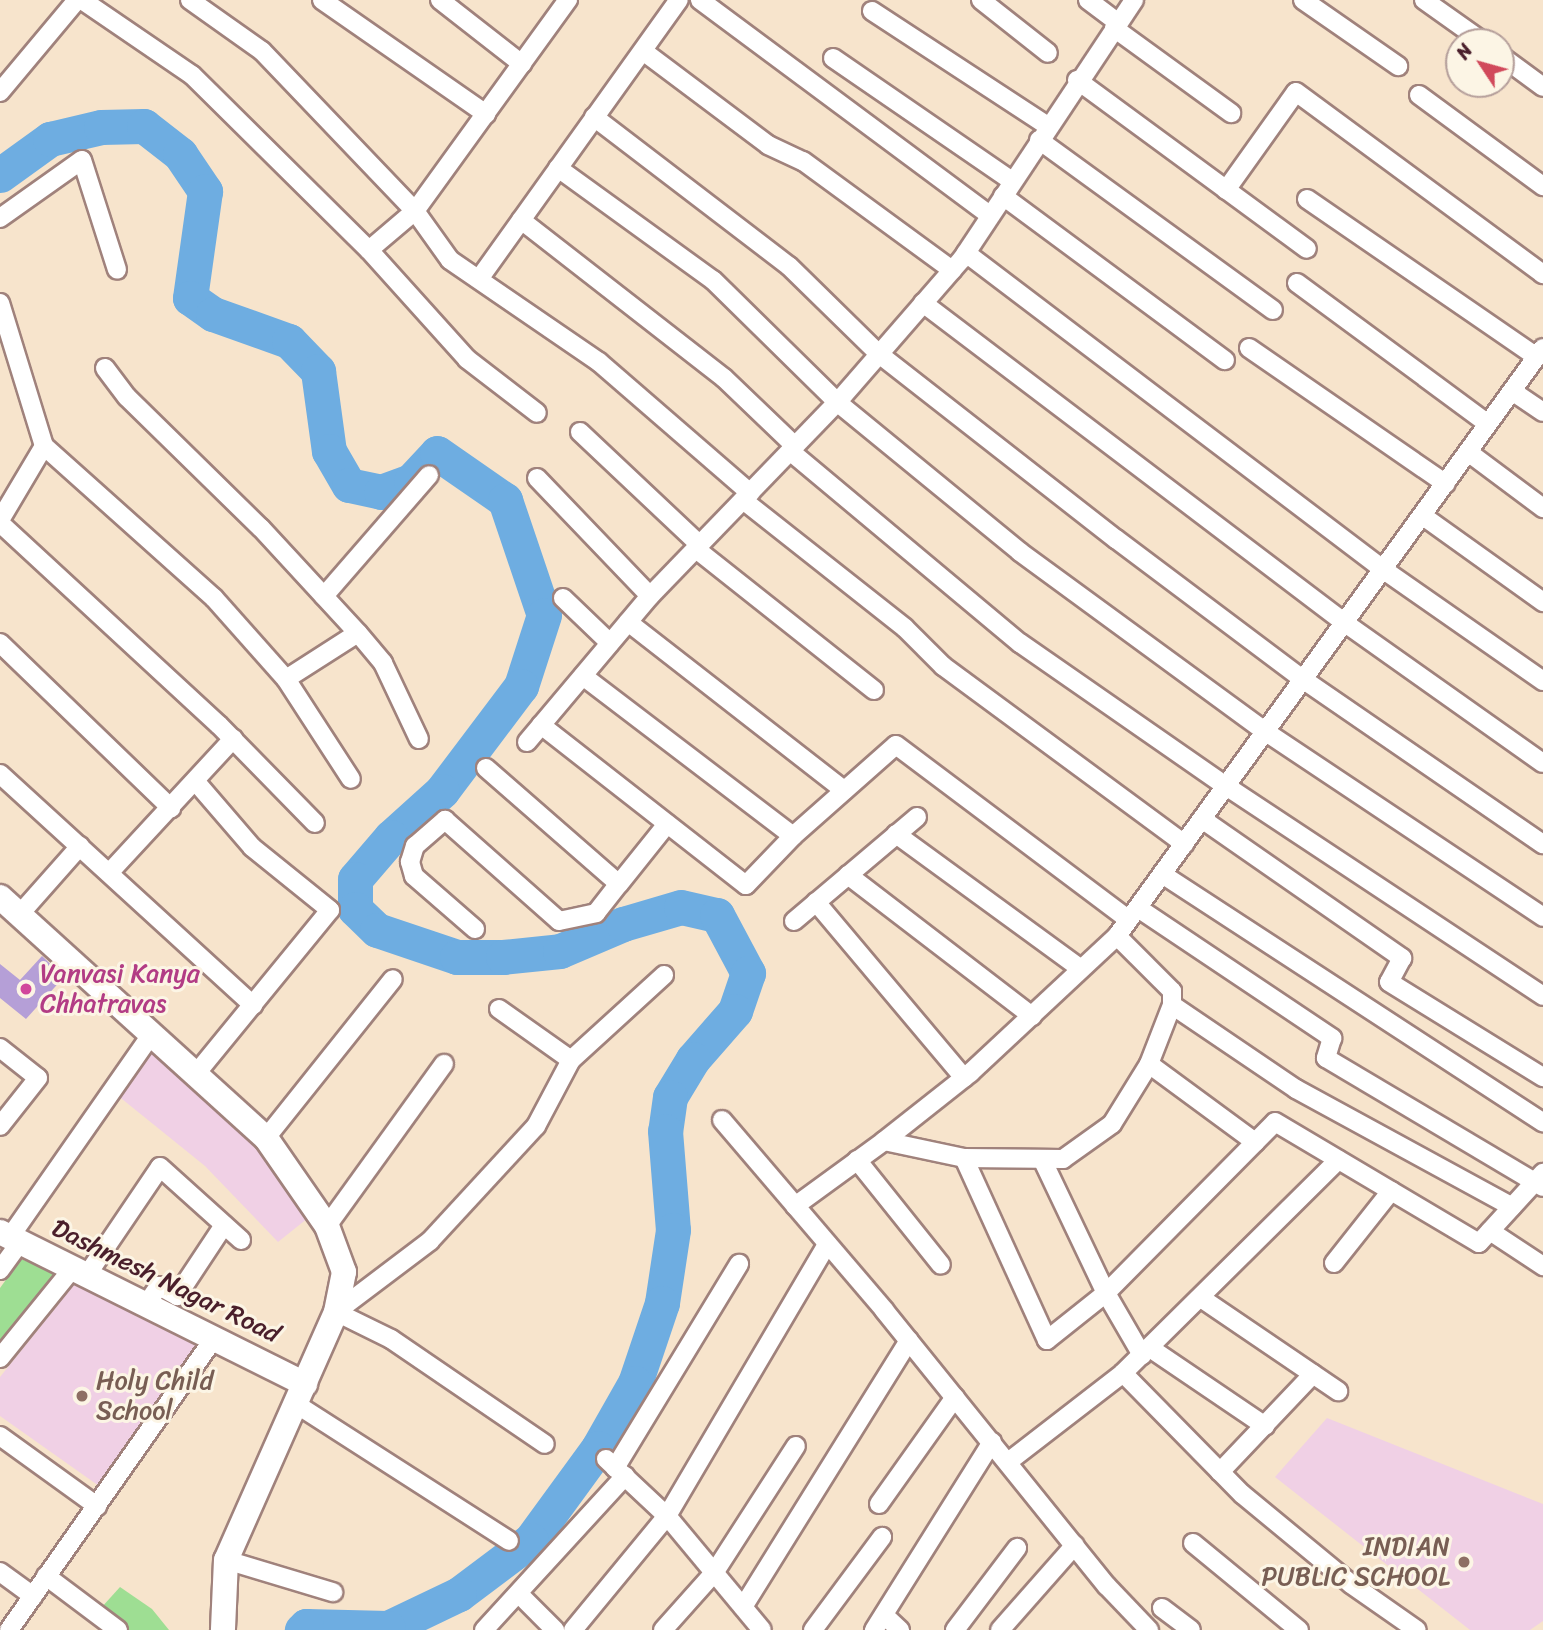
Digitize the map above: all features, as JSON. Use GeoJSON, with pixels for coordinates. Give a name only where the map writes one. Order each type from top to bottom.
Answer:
{"type":"FeatureCollection","features":[{"type":"Feature","properties":{"kind":"street"},"geometry":{"type":"LineString","coordinates":[[0,92],[79,0],[192,75],[369,250],[467,359],[537,413]]}},
{"type":"Feature","properties":{"kind":"street"},"geometry":{"type":"LineString","coordinates":[[190,0],[262,51],[415,211],[450,260],[599,362],[746,496],[905,628],[943,666],[1184,845]]}},
{"type":"Feature","properties":{"kind":"street"},"geometry":{"type":"LineString","coordinates":[[323,0],[485,114]]}},
{"type":"Feature","properties":{"kind":"street"},"geometry":{"type":"LineString","coordinates":[[440,0],[522,64]]}},
{"type":"Feature","properties":{"kind":"street"},"geometry":{"type":"LineString","coordinates":[[479,279],[679,0]]}},
{"type":"Feature","properties":{"kind":"street"},"geometry":{"type":"LineString","coordinates":[[700,0],[990,215]]}},
{"type":"Feature","properties":{"kind":"street"},"geometry":{"type":"LineString","coordinates":[[981,0],[1048,53]]}},
{"type":"Feature","properties":{"kind":"street"},"geometry":{"type":"LineString","coordinates":[[1088,0],[1116,25],[1231,113]]}},
{"type":"Feature","properties":{"kind":"street"},"geometry":{"type":"LineString","coordinates":[[527,742],[650,596],[837,402],[952,271],[1077,80],[1134,0]]}},
{"type":"Feature","properties":{"kind":"street"},"geometry":{"type":"LineString","coordinates":[[1303,0],[1398,66]]}},
{"type":"Feature","properties":{"kind":"street"},"geometry":{"type":"LineString","coordinates":[[1424,0],[1463,28]]}},
{"type":"Feature","properties":{"kind":"street"},"geometry":{"type":"LineString","coordinates":[[369,250],[415,211],[522,64],[563,2]]}},
{"type":"Feature","properties":{"kind":"street"},"geometry":{"type":"LineString","coordinates":[[872,11],[1043,133],[1273,310]]}},
{"type":"Feature","properties":{"kind":"street"},"geometry":{"type":"LineString","coordinates":[[643,51],[768,145],[803,162],[952,271]]}},
{"type":"Feature","properties":{"kind":"street"},"geometry":{"type":"LineString","coordinates":[[833,58],[1008,188],[1225,360]]}},
{"type":"Feature","properties":{"kind":"street"},"geometry":{"type":"LineString","coordinates":[[1515,66],[1543,87]]}},
{"type":"Feature","properties":{"kind":"street"},"geometry":{"type":"LineString","coordinates":[[1077,80],[1307,249]]}},
{"type":"Feature","properties":{"kind":"street"},"geometry":{"type":"LineString","coordinates":[[1226,190],[1296,92],[1543,274]]}},
{"type":"Feature","properties":{"kind":"street"},"geometry":{"type":"LineString","coordinates":[[1419,95],[1543,186]]}},
{"type":"Feature","properties":{"kind":"street"},"geometry":{"type":"LineString","coordinates":[[594,117],[789,266],[879,354],[1304,680],[1543,844]]}},
{"type":"Feature","properties":{"kind":"street"},"geometry":{"type":"LineString","coordinates":[[0,218],[82,160],[117,271]]}},
{"type":"Feature","properties":{"kind":"street"},"geometry":{"type":"LineString","coordinates":[[558,168],[713,280],[837,402],[1020,552],[1266,732],[1543,917]]}},
{"type":"Feature","properties":{"kind":"street"},"geometry":{"type":"LineString","coordinates":[[795,1206],[964,1078],[1117,936],[1540,352],[1307,199]]}},
{"type":"Feature","properties":{"kind":"street"},"geometry":{"type":"LineString","coordinates":[[521,220],[724,378],[792,448],[1020,643],[1226,786],[1543,996]]}},
{"type":"Feature","properties":{"kind":"street"},"geometry":{"type":"LineString","coordinates":[[966,253],[1384,570],[1543,681]]}},
{"type":"Feature","properties":{"kind":"street"},"geometry":{"type":"LineString","coordinates":[[1297,282],[1488,424]]}},
{"type":"Feature","properties":{"kind":"street"},"geometry":{"type":"LineString","coordinates":[[0,303],[44,446],[214,598],[286,680],[351,779]]}},
{"type":"Feature","properties":{"kind":"street"},"geometry":{"type":"LineString","coordinates":[[923,303],[1345,623],[1543,763]]}},
{"type":"Feature","properties":{"kind":"street"},"geometry":{"type":"LineString","coordinates":[[1249,348],[1446,484]]}},
{"type":"Feature","properties":{"kind":"street"},"geometry":{"type":"LineString","coordinates":[[105,368],[127,397],[261,527],[358,633],[383,663],[419,739]]}},
{"type":"Feature","properties":{"kind":"street"},"geometry":{"type":"LineString","coordinates":[[1512,391],[1543,412]]}},
{"type":"Feature","properties":{"kind":"street"},"geometry":{"type":"LineString","coordinates":[[580,432],[698,547],[874,690]]}},
{"type":"Feature","properties":{"kind":"street"},"geometry":{"type":"LineString","coordinates":[[44,446],[0,521],[233,739],[315,823]]}},
{"type":"Feature","properties":{"kind":"street"},"geometry":{"type":"LineString","coordinates":[[1468,452],[1543,508]]}},
{"type":"Feature","properties":{"kind":"street"},"geometry":{"type":"LineString","coordinates":[[324,596],[429,475]]}},
{"type":"Feature","properties":{"kind":"street"},"geometry":{"type":"LineString","coordinates":[[537,478],[650,596]]}},
{"type":"Feature","properties":{"kind":"street"},"geometry":{"type":"LineString","coordinates":[[1423,516],[1543,602]]}},
{"type":"Feature","properties":{"kind":"street"},"geometry":{"type":"LineString","coordinates":[[563,598],[610,643]]}},
{"type":"Feature","properties":{"kind":"street"},"geometry":{"type":"LineString","coordinates":[[628,622],[844,790]]}},
{"type":"Feature","properties":{"kind":"street"},"geometry":{"type":"LineString","coordinates":[[286,680],[358,633]]}},
{"type":"Feature","properties":{"kind":"street"},"geometry":{"type":"LineString","coordinates":[[0,643],[171,808]]}},
{"type":"Feature","properties":{"kind":"street"},"geometry":{"type":"LineString","coordinates":[[583,676],[793,836]]}},
{"type":"Feature","properties":{"kind":"street"},"geometry":{"type":"LineString","coordinates":[[541,726],[746,885],[793,836],[896,745],[1133,914],[1332,1038],[1326,1058],[1540,1181],[1479,1243],[1275,1122],[1106,1293],[1047,1340],[964,1158]]}},
{"type":"Feature","properties":{"kind":"street"},"geometry":{"type":"LineString","coordinates":[[109,873],[233,739]]}},
{"type":"Feature","properties":{"kind":"street"},"geometry":{"type":"LineString","coordinates":[[486,768],[619,884]]}},
{"type":"Feature","properties":{"kind":"street"},"geometry":{"type":"LineString","coordinates":[[0,774],[253,1005]]}},
{"type":"Feature","properties":{"kind":"street"},"geometry":{"type":"LineString","coordinates":[[195,1075],[330,910],[251,847],[196,782]]}},
{"type":"Feature","properties":{"kind":"street"},"geometry":{"type":"LineString","coordinates":[[794,921],[917,817]]}},
{"type":"Feature","properties":{"kind":"street"},"geometry":{"type":"LineString","coordinates":[[1202,819],[1402,958],[1389,982],[1543,1077]]}},
{"type":"Feature","properties":{"kind":"street"},"geometry":{"type":"LineString","coordinates":[[475,929],[414,876],[410,862],[415,845],[445,820],[559,922],[596,913],[667,824]]}},
{"type":"Feature","properties":{"kind":"street"},"geometry":{"type":"LineString","coordinates":[[896,834],[1081,969]]}},
{"type":"Feature","properties":{"kind":"street"},"geometry":{"type":"LineString","coordinates":[[19,915],[80,846]]}},
{"type":"Feature","properties":{"kind":"street"},"geometry":{"type":"LineString","coordinates":[[1163,874],[1543,1122]]}},
{"type":"Feature","properties":{"kind":"street"},"geometry":{"type":"LineString","coordinates":[[848,875],[1032,1016]]}},
{"type":"Feature","properties":{"kind":"street"},"geometry":{"type":"LineString","coordinates":[[0,897],[150,1036],[266,1138],[327,1226],[344,1272],[336,1312],[226,1560],[223,1630]]}},
{"type":"Feature","properties":{"kind":"street"},"geometry":{"type":"LineString","coordinates":[[816,902],[964,1078]]}},
{"type":"Feature","properties":{"kind":"street"},"geometry":{"type":"LineString","coordinates":[[884,1141],[964,1158],[1063,1159],[1112,1124],[1149,1064],[1172,1005],[1172,991],[1117,936]]}},
{"type":"Feature","properties":{"kind":"street"},"geometry":{"type":"LineString","coordinates":[[336,1312],[430,1241],[536,1126],[571,1060],[664,975]]}},
{"type":"Feature","properties":{"kind":"street"},"geometry":{"type":"LineString","coordinates":[[266,1138],[393,979]]}},
{"type":"Feature","properties":{"kind":"street"},"geometry":{"type":"LineString","coordinates":[[1172,1005],[1296,1089],[1512,1207]]}},
{"type":"Feature","properties":{"kind":"street"},"geometry":{"type":"LineString","coordinates":[[499,1009],[571,1060]]}},
{"type":"Feature","properties":{"kind":"street"},"geometry":{"type":"LineString","coordinates":[[0,1270],[10,1237],[150,1036]]}},
{"type":"Feature","properties":{"kind":"street"},"geometry":{"type":"LineString","coordinates":[[0,1048],[38,1078],[0,1126]]}},
{"type":"Feature","properties":{"kind":"street"},"geometry":{"type":"LineString","coordinates":[[327,1226],[444,1064]]}},
{"type":"Feature","properties":{"kind":"street"},"geometry":{"type":"LineString","coordinates":[[1149,1064],[1255,1142]]}},
{"type":"Feature","properties":{"kind":"street"},"geometry":{"type":"LineString","coordinates":[[722,1120],[909,1340],[1146,1629]]}},
{"type":"Feature","properties":{"kind":"street"},"geometry":{"type":"LineString","coordinates":[[1042,1159],[1106,1293],[1146,1351],[1265,1426]]}},
{"type":"Feature","properties":{"kind":"street"},"geometry":{"type":"LineString","coordinates":[[857,1160],[941,1265]]}},
{"type":"Feature","properties":{"kind":"street"},"geometry":{"type":"LineString","coordinates":[[1008,1462],[1123,1373],[1338,1160]]}},
{"type":"Feature","properties":{"kind":"street"},"geometry":{"type":"LineString","coordinates":[[0,1358],[80,1271],[160,1167],[241,1241]]}},
{"type":"Feature","properties":{"kind":"street"},"geometry":{"type":"LineString","coordinates":[[1334,1263],[1391,1191]]}},
{"type":"Feature","properties":{"kind":"street"},"geometry":{"type":"LineString","coordinates":[[146,1305],[159,1286],[177,1296],[224,1225]]}},
{"type":"Feature","properties":{"kind":"street"},"geometry":{"type":"LineString","coordinates":[[1490,1231],[1543,1266]]}},
{"type":"Feature","properties":{"kind":"street","name":"Dashmesh Nagar Road"},"geometry":{"type":"LineString","coordinates":[[10,1237],[214,1338],[301,1394]]}},
{"type":"Feature","properties":{"kind":"street"},"geometry":{"type":"LineString","coordinates":[[573,1630],[667,1516],[827,1244]]}},
{"type":"Feature","properties":{"kind":"street"},"geometry":{"type":"LineString","coordinates":[[484,1630],[519,1594],[615,1468],[739,1264]]}},
{"type":"Feature","properties":{"kind":"street"},"geometry":{"type":"LineString","coordinates":[[1201,1298],[1338,1391]]}},
{"type":"Feature","properties":{"kind":"street"},"geometry":{"type":"LineString","coordinates":[[336,1312],[391,1339],[545,1444]]}},
{"type":"Feature","properties":{"kind":"street"},"geometry":{"type":"LineString","coordinates":[[9,1630],[214,1338]]}},
{"type":"Feature","properties":{"kind":"street"},"geometry":{"type":"LineString","coordinates":[[743,1607],[909,1340]]}},
{"type":"Feature","properties":{"kind":"street"},"geometry":{"type":"LineString","coordinates":[[1123,1373],[1220,1472],[1350,1584],[1417,1630]]}},
{"type":"Feature","properties":{"kind":"street"},"geometry":{"type":"LineString","coordinates":[[1220,1472],[1313,1374]]}},
{"type":"Feature","properties":{"kind":"street"},"geometry":{"type":"LineString","coordinates":[[301,1394],[509,1541]]}},
{"type":"Feature","properties":{"kind":"street"},"geometry":{"type":"LineString","coordinates":[[879,1504],[955,1397]]}},
{"type":"Feature","properties":{"kind":"street"},"geometry":{"type":"LineString","coordinates":[[0,1436],[97,1506]]}},
{"type":"Feature","properties":{"kind":"street"},"geometry":{"type":"LineString","coordinates":[[900,1630],[879,1623],[992,1442]]}},
{"type":"Feature","properties":{"kind":"street"},"geometry":{"type":"LineString","coordinates":[[663,1630],[714,1573],[796,1446]]}},
{"type":"Feature","properties":{"kind":"street"},"geometry":{"type":"LineString","coordinates":[[615,1468],[667,1516],[743,1607],[756,1627]]}},
{"type":"Feature","properties":{"kind":"street"},"geometry":{"type":"LineString","coordinates":[[813,1630],[883,1538]]}},
{"type":"Feature","properties":{"kind":"street"},"geometry":{"type":"LineString","coordinates":[[1194,1543],[1299,1630]]}},
{"type":"Feature","properties":{"kind":"street"},"geometry":{"type":"LineString","coordinates":[[1000,1630],[1075,1545]]}},
{"type":"Feature","properties":{"kind":"street"},"geometry":{"type":"LineString","coordinates":[[956,1630],[1017,1548]]}},
{"type":"Feature","properties":{"kind":"street"},"geometry":{"type":"LineString","coordinates":[[226,1560],[333,1592]]}},
{"type":"Feature","properties":{"kind":"street"},"geometry":{"type":"LineString","coordinates":[[0,1572],[33,1596]]}},
{"type":"Feature","properties":{"kind":"street"},"geometry":{"type":"LineString","coordinates":[[46,1576],[118,1630]]}},
{"type":"Feature","properties":{"kind":"street"},"geometry":{"type":"LineString","coordinates":[[519,1594],[555,1630]]}},
{"type":"Feature","properties":{"kind":"street"},"geometry":{"type":"LineString","coordinates":[[1162,1608],[1191,1630]]}},
{"type":"Feature","properties":{"kind":"shaded area"},"geometry":{"type":"Polygon","coordinates":[[[150,1050],[244,1134],[283,1179],[308,1218],[278,1242],[205,1166],[117,1095],[150,1050]]]}},
{"type":"Feature","properties":{"kind":"shaded area","name":"Holy Child School"},"geometry":{"type":"Polygon","coordinates":[[[77,1281],[203,1344],[99,1486],[0,1416],[0,1377],[77,1281]]]}},
{"type":"Feature","properties":{"kind":"shaded area","name":"INDIAN PUBLIC SCHOOL"},"geometry":{"type":"Polygon","coordinates":[[[1327,1418],[1543,1504],[1543,1621],[1530,1630],[1470,1630],[1275,1477],[1327,1418]]]}},
{"type":"Feature","properties":{"kind":"green space"},"geometry":{"type":"Polygon","coordinates":[[[21,1259],[57,1273],[0,1345],[0,1288],[21,1259]]]}},
{"type":"Feature","properties":{"kind":"green space"},"geometry":{"type":"Polygon","coordinates":[[[120,1587],[152,1609],[169,1630],[128,1630],[101,1608],[120,1587]]]}},
{"type":"Feature","properties":{"kind":"building","name":"Vanvasi Kanya Chhatravas"},"geometry":{"type":"Polygon","coordinates":[[[42,956],[64,977],[26,1019],[0,998],[0,964],[20,980],[42,956]]]}},
{"type":"Feature","properties":{"kind":"waterway"},"geometry":{"type":"LineString","coordinates":[[0,175],[50,139],[101,127],[144,126],[180,154],[205,191],[190,298],[213,314],[289,341],[318,371],[329,451],[349,485],[381,492],[411,481],[437,453],[505,500],[544,615],[521,686],[442,791],[391,837],[355,879],[355,909],[377,930],[457,957],[503,957],[560,951],[623,924],[681,907],[717,915],[748,973],[735,1011],[693,1059],[670,1097],[665,1131],[673,1230],[662,1303],[635,1383],[598,1448],[531,1540],[459,1594],[388,1628],[306,1626],[302,1630]]}},
{"type":"Feature","properties":{"kind":"place","name":"Vanvasi Kanya Chhatravas"},"geometry":{"type":"Point","coordinates":[26,989]}},
{"type":"Feature","properties":{"kind":"place","name":"Holy Child School"},"geometry":{"type":"Point","coordinates":[82,1396]}},
{"type":"Feature","properties":{"kind":"place","name":"INDIAN PUBLIC SCHOOL"},"geometry":{"type":"Point","coordinates":[1464,1562]}}]}
